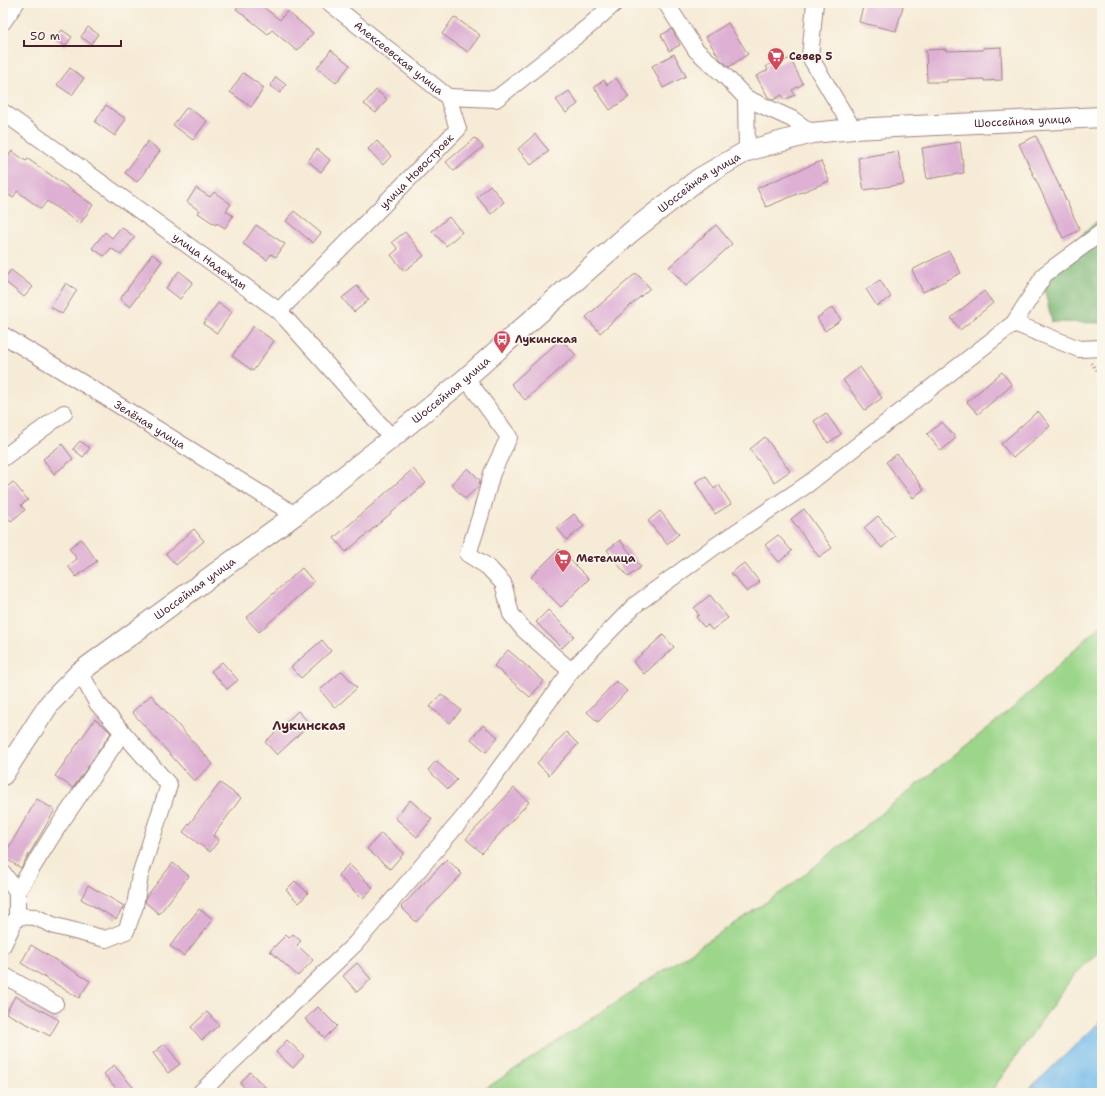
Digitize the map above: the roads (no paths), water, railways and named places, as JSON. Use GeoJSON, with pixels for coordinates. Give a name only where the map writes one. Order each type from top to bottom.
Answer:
{"type":"FeatureCollection","features":[{"type":"Feature","properties":{"kind":"main road","name":"Шоссейная улица"},"geometry":{"type":"LineString","coordinates":[[3,775],[50,703],[80,672],[295,515],[392,438],[466,378],[631,232],[700,178],[747,151],[812,133],[853,129],[1102,117]]}},
{"type":"Feature","properties":{"kind":"street"},"geometry":{"type":"LineString","coordinates":[[3,22],[16,3]]}},
{"type":"Feature","properties":{"kind":"street","name":"Алексеевская улица"},"geometry":{"type":"LineString","coordinates":[[330,3],[448,97]]}},
{"type":"Feature","properties":{"kind":"street"},"geometry":{"type":"LineString","coordinates":[[448,97],[496,99],[589,26],[615,3]]}},
{"type":"Feature","properties":{"kind":"street"},"geometry":{"type":"LineString","coordinates":[[666,3],[696,50],[727,78],[746,98],[792,119],[812,133]]}},
{"type":"Feature","properties":{"kind":"street"},"geometry":{"type":"LineString","coordinates":[[815,3],[810,57],[853,129]]}},
{"type":"Feature","properties":{"kind":"street","name":"улица Новостроек"},"geometry":{"type":"LineString","coordinates":[[278,311],[458,130],[448,97]]}},
{"type":"Feature","properties":{"kind":"street"},"geometry":{"type":"LineString","coordinates":[[746,98],[747,151]]}},
{"type":"Feature","properties":{"kind":"street","name":"улица Надежды"},"geometry":{"type":"LineString","coordinates":[[3,112],[278,311],[392,438]]}},
{"type":"Feature","properties":{"kind":"street"},"geometry":{"type":"LineString","coordinates":[[200,1093],[355,944],[463,818],[571,671],[635,605],[714,547],[808,484],[1014,323],[1045,274],[1102,232]]}},
{"type":"Feature","properties":{"kind":"street"},"geometry":{"type":"LineString","coordinates":[[1014,323],[1079,349],[1102,348]]}},
{"type":"Feature","properties":{"kind":"street","name":"Зелёная улица"},"geometry":{"type":"LineString","coordinates":[[3,335],[295,515]]}},
{"type":"Feature","properties":{"kind":"street"},"geometry":{"type":"LineString","coordinates":[[466,378],[509,437],[492,473],[468,554],[488,567],[503,583],[511,614],[524,630],[571,671]]}},
{"type":"Feature","properties":{"kind":"street"},"geometry":{"type":"LineString","coordinates":[[3,458],[64,413]]}},
{"type":"Feature","properties":{"kind":"street"},"geometry":{"type":"LineString","coordinates":[[17,916],[35,917],[55,926],[106,939],[126,931],[135,906],[140,875],[170,785],[122,733],[97,703],[80,672]]}},
{"type":"Feature","properties":{"kind":"street"},"geometry":{"type":"LineString","coordinates":[[3,945],[17,916],[17,892],[54,831],[122,733]]}},
{"type":"Feature","properties":{"kind":"street"},"geometry":{"type":"LineString","coordinates":[[3,873],[17,892]]}},
{"type":"Feature","properties":{"kind":"street"},"geometry":{"type":"LineString","coordinates":[[3,980],[5,976],[55,1004]]}},
{"type":"Feature","properties":{"kind":"water"},"geometry":{"type":"Polygon","coordinates":[[[1102,1020],[1102,1093],[1025,1093],[1102,1020]]]}},
{"type":"Feature","properties":{"kind":"place","name":"Север 5"},"geometry":{"type":"Point","coordinates":[776,71]}},
{"type":"Feature","properties":{"kind":"place","name":"Лукинская"},"geometry":{"type":"Point","coordinates":[502,354]}},
{"type":"Feature","properties":{"kind":"place","name":"Метелица"},"geometry":{"type":"Point","coordinates":[563,573]}},
{"type":"Feature","properties":{"kind":"district","name":"Лукинская"},"geometry":{"type":"Point","coordinates":[309,725]}}]}
